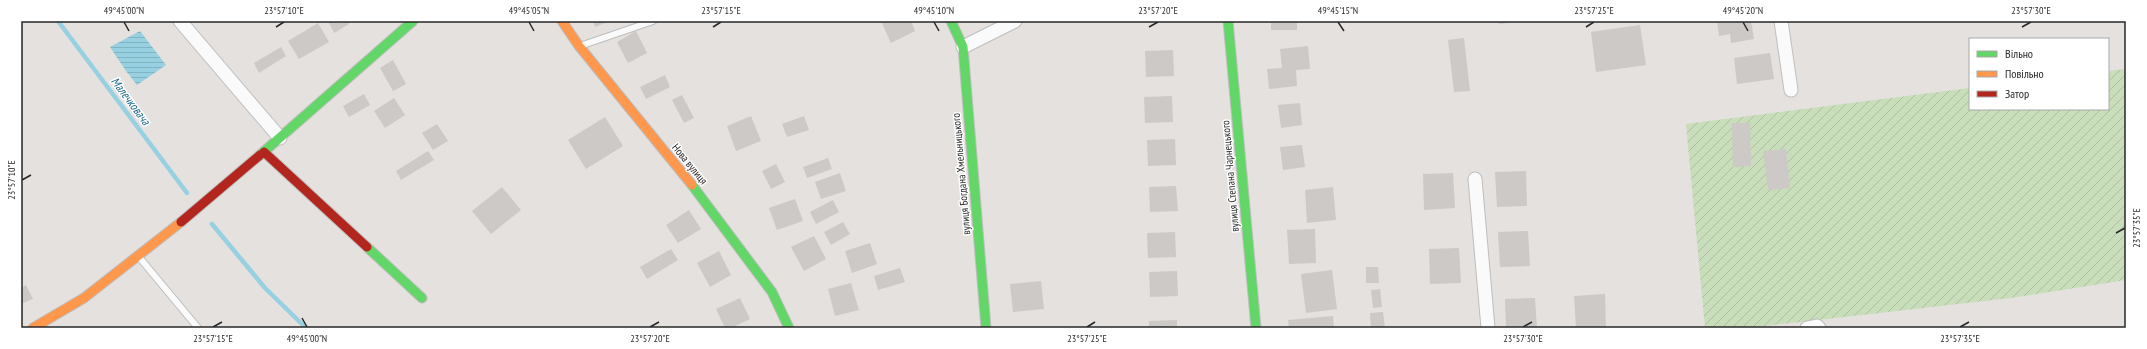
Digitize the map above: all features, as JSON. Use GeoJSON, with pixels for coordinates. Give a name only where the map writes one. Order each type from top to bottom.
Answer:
{"type":"FeatureCollection","features":[{"type":"Feature","properties":{"kind":"street"},"geometry":{"type":"LineString","coordinates":[[180,21],[280,138]]}},
{"type":"Feature","properties":{"kind":"street"},"geometry":{"type":"LineString","coordinates":[[33,328],[54,323],[188,217],[413,21]]}},
{"type":"Feature","properties":{"kind":"street","name":"Нова вулиця"},"geometry":{"type":"LineString","coordinates":[[562,21],[579,46],[698,193],[772,292],[789,328]]}},
{"type":"Feature","properties":{"kind":"street","name":"вулиця Богдана Хмельницького"},"geometry":{"type":"LineString","coordinates":[[951,21],[963,47],[986,328]]}},
{"type":"Feature","properties":{"kind":"street"},"geometry":{"type":"LineString","coordinates":[[963,47],[1015,21]]}},
{"type":"Feature","properties":{"kind":"street","name":"вулиця Степана Чарнецького"},"geometry":{"type":"LineString","coordinates":[[1228,21],[1256,328]]}},
{"type":"Feature","properties":{"kind":"street"},"geometry":{"type":"LineString","coordinates":[[1781,21],[1791,90]]}},
{"type":"Feature","properties":{"kind":"street"},"geometry":{"type":"LineString","coordinates":[[264,152],[422,298]]}},
{"type":"Feature","properties":{"kind":"street"},"geometry":{"type":"LineString","coordinates":[[1475,179],[1488,328]]}},
{"type":"Feature","properties":{"kind":"street"},"geometry":{"type":"LineString","coordinates":[[1807,328],[1817,326],[1820,328]]}},
{"type":"Feature","properties":{"kind":"lane"},"geometry":{"type":"LineString","coordinates":[[579,46],[652,21]]}},
{"type":"Feature","properties":{"kind":"lane"},"geometry":{"type":"LineString","coordinates":[[138,257],[198,328]]}},
{"type":"Feature","properties":{"kind":"green space"},"geometry":{"type":"Polygon","coordinates":[[[2126,69],[2126,280],[2011,298],[1746,328],[1705,328],[1686,124],[1969,88],[1969,110],[2109,110],[2109,71],[2126,69]]]}},
{"type":"Feature","properties":{"kind":"water"},"geometry":{"type":"Polygon","coordinates":[[[140,31],[166,65],[137,85],[110,47],[140,31]]]}},
{"type":"Feature","properties":{"kind":"building"},"geometry":{"type":"Polygon","coordinates":[[[328,21],[348,21],[349,24],[334,33],[328,21]]]}},
{"type":"Feature","properties":{"kind":"building"},"geometry":{"type":"Polygon","coordinates":[[[593,21],[610,21],[595,27],[593,21]]]}},
{"type":"Feature","properties":{"kind":"building"},"geometry":{"type":"Polygon","coordinates":[[[881,21],[911,21],[915,31],[891,43],[881,21]]]}},
{"type":"Feature","properties":{"kind":"building"},"geometry":{"type":"Polygon","coordinates":[[[1271,21],[1297,21],[1297,30],[1271,30],[1271,21]]]}},
{"type":"Feature","properties":{"kind":"building"},"geometry":{"type":"Polygon","coordinates":[[[1499,21],[1514,21],[1514,22],[1499,24],[1499,21]]]}},
{"type":"Feature","properties":{"kind":"building"},"geometry":{"type":"Polygon","coordinates":[[[1717,21],[1751,21],[1754,39],[1731,43],[1730,34],[1719,36],[1717,21]]]}},
{"type":"Feature","properties":{"kind":"building"},"geometry":{"type":"Polygon","coordinates":[[[318,23],[329,42],[299,59],[288,41],[318,23]]]}},
{"type":"Feature","properties":{"kind":"building"},"geometry":{"type":"Polygon","coordinates":[[[1640,25],[1646,65],[1596,72],[1591,32],[1640,25]]]}},
{"type":"Feature","properties":{"kind":"building"},"geometry":{"type":"Polygon","coordinates":[[[636,31],[647,53],[628,63],[617,42],[636,31]]]}},
{"type":"Feature","properties":{"kind":"building"},"geometry":{"type":"Polygon","coordinates":[[[1464,38],[1470,91],[1454,92],[1448,40],[1464,38]]]}},
{"type":"Feature","properties":{"kind":"building"},"geometry":{"type":"Polygon","coordinates":[[[1308,46],[1310,69],[1296,70],[1297,86],[1269,89],[1267,69],[1282,68],[1280,49],[1308,46]]]}},
{"type":"Feature","properties":{"kind":"building"},"geometry":{"type":"Polygon","coordinates":[[[281,47],[286,56],[259,73],[254,63],[281,47]]]}},
{"type":"Feature","properties":{"kind":"building"},"geometry":{"type":"Polygon","coordinates":[[[1173,50],[1174,76],[1146,77],[1145,51],[1173,50]]]}},
{"type":"Feature","properties":{"kind":"building"},"geometry":{"type":"Polygon","coordinates":[[[1770,53],[1774,79],[1737,84],[1734,58],[1770,53]]]}},
{"type":"Feature","properties":{"kind":"building"},"geometry":{"type":"Polygon","coordinates":[[[393,60],[406,84],[393,91],[380,68],[393,60]]]}},
{"type":"Feature","properties":{"kind":"building"},"geometry":{"type":"Polygon","coordinates":[[[665,75],[670,87],[646,99],[640,87],[665,75]]]}},
{"type":"Feature","properties":{"kind":"building"},"geometry":{"type":"Polygon","coordinates":[[[364,94],[370,105],[349,117],[343,106],[364,94]]]}},
{"type":"Feature","properties":{"kind":"building"},"geometry":{"type":"Polygon","coordinates":[[[682,95],[694,118],[684,123],[672,100],[682,95]]]}},
{"type":"Feature","properties":{"kind":"building"},"geometry":{"type":"Polygon","coordinates":[[[1172,96],[1173,122],[1145,123],[1144,97],[1172,96]]]}},
{"type":"Feature","properties":{"kind":"building"},"geometry":{"type":"Polygon","coordinates":[[[394,98],[405,115],[385,128],[374,111],[394,98]]]}},
{"type":"Feature","properties":{"kind":"building"},"geometry":{"type":"Polygon","coordinates":[[[1300,103],[1302,125],[1281,128],[1278,105],[1300,103]]]}},
{"type":"Feature","properties":{"kind":"building"},"geometry":{"type":"Polygon","coordinates":[[[751,116],[761,141],[736,151],[727,126],[751,116]]]}},
{"type":"Feature","properties":{"kind":"building"},"geometry":{"type":"Polygon","coordinates":[[[804,116],[809,130],[787,137],[782,124],[804,116]]]}},
{"type":"Feature","properties":{"kind":"building"},"geometry":{"type":"Polygon","coordinates":[[[605,117],[623,146],[586,169],[568,140],[605,117]]]}},
{"type":"Feature","properties":{"kind":"building"},"geometry":{"type":"Polygon","coordinates":[[[1732,123],[1750,123],[1751,166],[1733,167],[1732,123]]]}},
{"type":"Feature","properties":{"kind":"building"},"geometry":{"type":"Polygon","coordinates":[[[437,124],[448,141],[433,150],[422,133],[437,124]]]}},
{"type":"Feature","properties":{"kind":"building"},"geometry":{"type":"Polygon","coordinates":[[[1175,139],[1176,165],[1148,166],[1147,140],[1175,139]]]}},
{"type":"Feature","properties":{"kind":"building"},"geometry":{"type":"Polygon","coordinates":[[[1302,145],[1305,167],[1283,170],[1280,147],[1302,145]]]}},
{"type":"Feature","properties":{"kind":"building"},"geometry":{"type":"Polygon","coordinates":[[[1786,149],[1790,188],[1768,190],[1763,151],[1786,149]]]}},
{"type":"Feature","properties":{"kind":"building"},"geometry":{"type":"Polygon","coordinates":[[[428,151],[434,160],[401,180],[396,171],[428,151]]]}},
{"type":"Feature","properties":{"kind":"building"},"geometry":{"type":"Polygon","coordinates":[[[828,158],[832,169],[807,178],[803,167],[828,158]]]}},
{"type":"Feature","properties":{"kind":"building"},"geometry":{"type":"Polygon","coordinates":[[[776,164],[785,182],[771,189],[762,171],[776,164]]]}},
{"type":"Feature","properties":{"kind":"building"},"geometry":{"type":"Polygon","coordinates":[[[1526,171],[1527,206],[1497,207],[1495,172],[1526,171]]]}},
{"type":"Feature","properties":{"kind":"building"},"geometry":{"type":"Polygon","coordinates":[[[840,173],[846,191],[821,199],[815,182],[840,173]]]}},
{"type":"Feature","properties":{"kind":"building"},"geometry":{"type":"Polygon","coordinates":[[[1453,173],[1455,208],[1424,210],[1423,174],[1453,173]]]}},
{"type":"Feature","properties":{"kind":"building"},"geometry":{"type":"Polygon","coordinates":[[[1176,186],[1178,211],[1150,212],[1149,187],[1176,186]]]}},
{"type":"Feature","properties":{"kind":"building"},"geometry":{"type":"Polygon","coordinates":[[[502,187],[521,210],[491,234],[472,211],[502,187]]]}},
{"type":"Feature","properties":{"kind":"building"},"geometry":{"type":"Polygon","coordinates":[[[1333,187],[1336,220],[1307,223],[1305,190],[1333,187]]]}},
{"type":"Feature","properties":{"kind":"building"},"geometry":{"type":"Polygon","coordinates":[[[795,199],[803,221],[777,230],[769,208],[795,199]]]}},
{"type":"Feature","properties":{"kind":"building"},"geometry":{"type":"Polygon","coordinates":[[[833,200],[839,212],[816,224],[810,212],[833,200]]]}},
{"type":"Feature","properties":{"kind":"building"},"geometry":{"type":"Polygon","coordinates":[[[689,210],[701,229],[678,243],[666,225],[689,210]]]}},
{"type":"Feature","properties":{"kind":"building"},"geometry":{"type":"Polygon","coordinates":[[[843,222],[850,234],[831,245],[824,232],[843,222]]]}},
{"type":"Feature","properties":{"kind":"building"},"geometry":{"type":"Polygon","coordinates":[[[1315,229],[1316,263],[1289,264],[1287,230],[1315,229]]]}},
{"type":"Feature","properties":{"kind":"building"},"geometry":{"type":"Polygon","coordinates":[[[1528,231],[1530,266],[1500,267],[1498,232],[1528,231]]]}},
{"type":"Feature","properties":{"kind":"building"},"geometry":{"type":"Polygon","coordinates":[[[1175,232],[1176,257],[1148,258],[1147,233],[1175,232]]]}},
{"type":"Feature","properties":{"kind":"building"},"geometry":{"type":"Polygon","coordinates":[[[814,236],[826,259],[804,271],[791,247],[814,236]]]}},
{"type":"Feature","properties":{"kind":"building"},"geometry":{"type":"Polygon","coordinates":[[[870,243],[877,264],[852,273],[845,251],[870,243]]]}},
{"type":"Feature","properties":{"kind":"building"},"geometry":{"type":"Polygon","coordinates":[[[1459,248],[1461,283],[1430,284],[1429,249],[1459,248]]]}},
{"type":"Feature","properties":{"kind":"building"},"geometry":{"type":"Polygon","coordinates":[[[671,249],[678,260],[647,279],[640,267],[671,249]]]}},
{"type":"Feature","properties":{"kind":"building"},"geometry":{"type":"Polygon","coordinates":[[[719,251],[731,275],[710,287],[697,263],[719,251]]]}},
{"type":"Feature","properties":{"kind":"building"},"geometry":{"type":"Polygon","coordinates":[[[1366,267],[1378,267],[1379,283],[1366,283],[1366,267]]]}},
{"type":"Feature","properties":{"kind":"building"},"geometry":{"type":"Polygon","coordinates":[[[900,268],[905,282],[878,290],[874,276],[900,268]]]}},
{"type":"Feature","properties":{"kind":"building"},"geometry":{"type":"Polygon","coordinates":[[[1332,270],[1337,309],[1306,313],[1301,274],[1332,270]]]}},
{"type":"Feature","properties":{"kind":"building"},"geometry":{"type":"Polygon","coordinates":[[[1177,271],[1178,296],[1150,297],[1149,272],[1177,271]]]}},
{"type":"Feature","properties":{"kind":"building"},"geometry":{"type":"Polygon","coordinates":[[[1041,281],[1044,309],[1013,312],[1010,284],[1041,281]]]}},
{"type":"Feature","properties":{"kind":"building"},"geometry":{"type":"Polygon","coordinates":[[[851,283],[859,310],[835,316],[828,289],[851,283]]]}},
{"type":"Feature","properties":{"kind":"building"},"geometry":{"type":"Polygon","coordinates":[[[26,285],[33,299],[21,304],[21,288],[26,285]]]}},
{"type":"Feature","properties":{"kind":"building"},"geometry":{"type":"Polygon","coordinates":[[[1380,289],[1382,307],[1373,308],[1371,290],[1380,289]]]}},
{"type":"Feature","properties":{"kind":"building"},"geometry":{"type":"Polygon","coordinates":[[[1605,294],[1606,328],[1576,328],[1574,296],[1605,294]]]}},
{"type":"Feature","properties":{"kind":"building"},"geometry":{"type":"Polygon","coordinates":[[[740,298],[750,319],[731,328],[725,328],[716,309],[740,298]]]}},
{"type":"Feature","properties":{"kind":"building"},"geometry":{"type":"Polygon","coordinates":[[[1535,298],[1537,328],[1506,328],[1505,299],[1535,298]]]}},
{"type":"Feature","properties":{"kind":"building"},"geometry":{"type":"Polygon","coordinates":[[[1383,312],[1385,328],[1371,328],[1370,313],[1383,312]]]}},
{"type":"Feature","properties":{"kind":"building"},"geometry":{"type":"Polygon","coordinates":[[[1333,316],[1334,328],[1289,328],[1288,320],[1333,316]]]}},
{"type":"Feature","properties":{"kind":"building"},"geometry":{"type":"Polygon","coordinates":[[[1177,320],[1177,328],[1149,328],[1149,321],[1177,320]]]}},
{"type":"Feature","properties":{"kind":"waterway","name":"Малечковача"},"geometry":{"type":"LineString","coordinates":[[58,21],[187,193]]}},
{"type":"Feature","properties":{"kind":"waterway","name":"Малечковача"},"geometry":{"type":"LineString","coordinates":[[212,224],[265,288],[306,328]]}},
{"type":"Feature","properties":{"kind":"traffic: fast"},"geometry":{"type":"LineString","coordinates":[[260,155],[413,21]]}},
{"type":"Feature","properties":{"kind":"traffic: fast"},"geometry":{"type":"LineString","coordinates":[[951,21],[963,47],[986,328]]}},
{"type":"Feature","properties":{"kind":"traffic: fast"},"geometry":{"type":"LineString","coordinates":[[1228,21],[1256,328]]}},
{"type":"Feature","properties":{"kind":"traffic: fast"},"geometry":{"type":"LineString","coordinates":[[692,185],[772,292],[789,328]]}},
{"type":"Feature","properties":{"kind":"traffic: fast"},"geometry":{"type":"LineString","coordinates":[[367,247],[422,298]]}},
{"type":"Feature","properties":{"kind":"traffic: slow"},"geometry":{"type":"LineString","coordinates":[[562,21],[579,46],[692,185]]}},
{"type":"Feature","properties":{"kind":"traffic: slow"},"geometry":{"type":"LineString","coordinates":[[33,328],[84,298],[181,222]]}},
{"type":"Feature","properties":{"kind":"traffic: jam"},"geometry":{"type":"LineString","coordinates":[[264,152],[367,247]]}},
{"type":"Feature","properties":{"kind":"traffic: jam"},"geometry":{"type":"LineString","coordinates":[[181,222],[260,155]]}}]}
